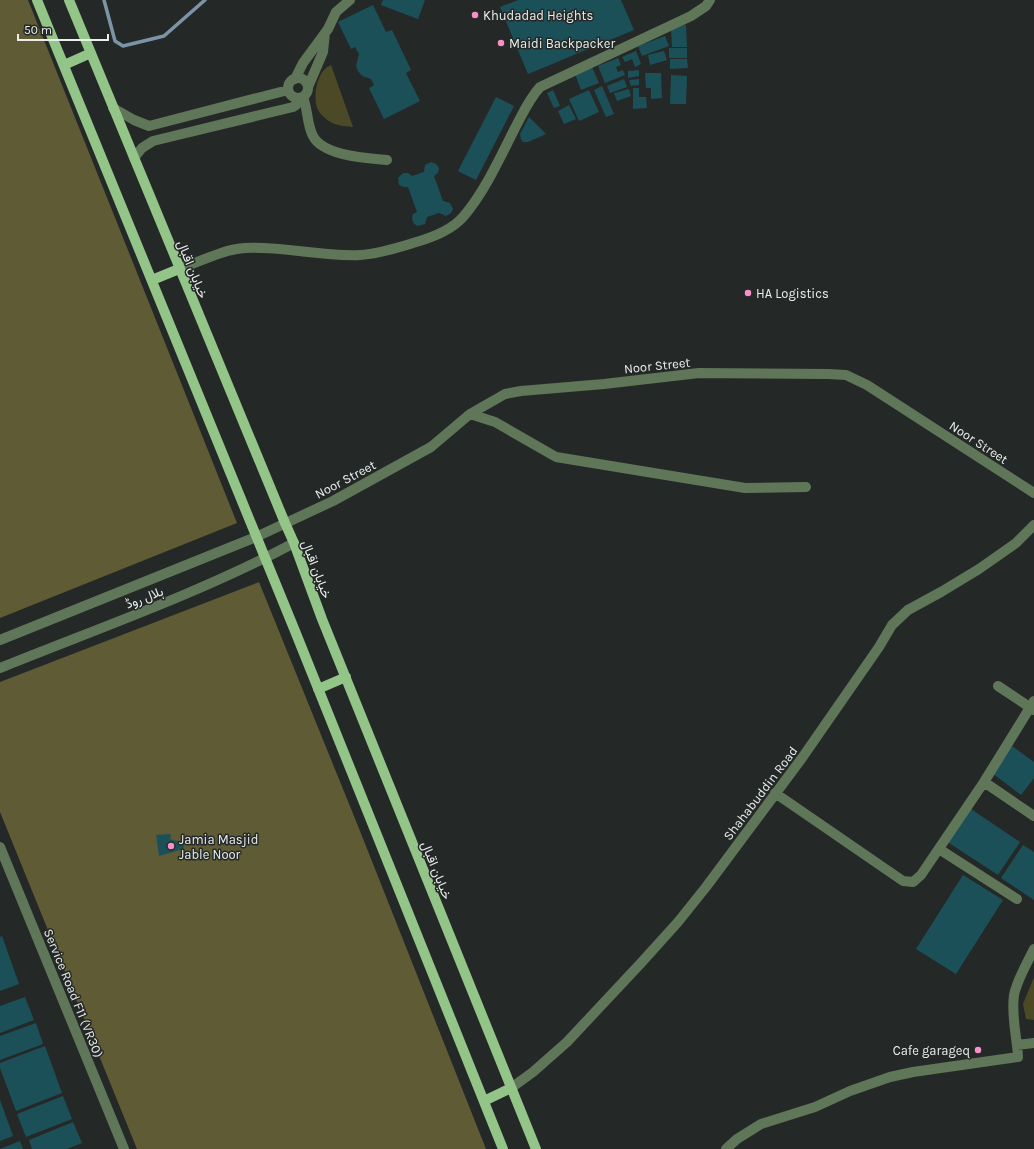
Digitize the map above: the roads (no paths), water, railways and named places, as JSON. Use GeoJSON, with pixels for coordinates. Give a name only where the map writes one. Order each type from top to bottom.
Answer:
{"type":"FeatureCollection","features":[{"type":"Feature","properties":{"kind":"main road"},"geometry":{"type":"LineString","coordinates":[[37,0],[318,689],[503,1149]]}},
{"type":"Feature","properties":{"kind":"main road","name":"خیابان اقبال"},"geometry":{"type":"LineString","coordinates":[[69,0],[179,269],[294,543],[346,677],[536,1149]]}},
{"type":"Feature","properties":{"kind":"main road"},"geometry":{"type":"LineString","coordinates":[[64,65],[91,53]]}},
{"type":"Feature","properties":{"kind":"main road"},"geometry":{"type":"LineString","coordinates":[[152,280],[179,269]]}},
{"type":"Feature","properties":{"kind":"main road"},"geometry":{"type":"LineString","coordinates":[[318,689],[346,677]]}},
{"type":"Feature","properties":{"kind":"main road"},"geometry":{"type":"LineString","coordinates":[[484,1101],[511,1088]]}},
{"type":"Feature","properties":{"kind":"street"},"geometry":{"type":"LineString","coordinates":[[350,0],[336,12],[325,33],[303,63],[295,79],[290,82],[288,90],[291,95],[301,98],[306,104],[311,131],[313,137],[319,145],[329,150],[387,160]]}},
{"type":"Feature","properties":{"kind":"street"},"geometry":{"type":"LineString","coordinates":[[179,269],[229,251],[245,248],[268,248],[361,255],[430,239],[449,228],[462,218],[475,201],[500,158],[531,97],[540,86],[690,16],[706,6],[710,0]]}},
{"type":"Feature","properties":{"kind":"street"},"geometry":{"type":"LineString","coordinates":[[134,158],[142,148],[153,141],[293,107],[307,93],[308,87],[323,52],[325,33]]}},
{"type":"Feature","properties":{"kind":"street"},"geometry":{"type":"LineString","coordinates":[[295,79],[304,80],[308,87]]}},
{"type":"Feature","properties":{"kind":"street"},"geometry":{"type":"LineString","coordinates":[[113,108],[134,120],[149,126],[288,90]]}},
{"type":"Feature","properties":{"kind":"street","name":"Noor Street"},"geometry":{"type":"LineString","coordinates":[[285,523],[333,501],[431,447],[470,414],[505,394],[521,390],[604,384],[700,373],[846,375],[867,385],[1034,493]]}},
{"type":"Feature","properties":{"kind":"street"},"geometry":{"type":"LineString","coordinates":[[470,414],[495,422],[556,458],[745,488],[806,487]]}},
{"type":"Feature","properties":{"kind":"street","name":"ہلال روڈ"},"geometry":{"type":"LineString","coordinates":[[0,640],[256,537],[285,523]]}},
{"type":"Feature","properties":{"kind":"street","name":"Shahabuddin Road"},"geometry":{"type":"LineString","coordinates":[[511,1088],[551,1057],[678,922],[706,887],[802,758],[879,647],[892,625],[908,610],[979,569],[1010,547],[1034,525]]}},
{"type":"Feature","properties":{"kind":"street","name":"ہلال روڈ"},"geometry":{"type":"LineString","coordinates":[[0,668],[178,597],[264,559],[294,543]]}},
{"type":"Feature","properties":{"kind":"street"},"geometry":{"type":"LineString","coordinates":[[775,793],[903,881],[913,882],[921,875],[939,849],[1033,706],[998,686]]}},
{"type":"Feature","properties":{"kind":"street"},"geometry":{"type":"LineString","coordinates":[[984,782],[1034,816]]}},
{"type":"Feature","properties":{"kind":"street","name":"Service Road F11 (VR30)"},"geometry":{"type":"LineString","coordinates":[[0,847],[124,1149]]}},
{"type":"Feature","properties":{"kind":"street"},"geometry":{"type":"LineString","coordinates":[[939,849],[1017,899]]}},
{"type":"Feature","properties":{"kind":"street"},"geometry":{"type":"LineString","coordinates":[[726,1149],[737,1139],[761,1124],[815,1107],[850,1091],[890,1078],[913,1072],[1018,1057],[1014,1016],[1014,995],[1025,966],[1034,949]]}},
{"type":"Feature","properties":{"kind":"street"},"geometry":{"type":"LineString","coordinates":[[1017,1044],[1034,1043]]}},
{"type":"Feature","properties":{"kind":"waterway"},"geometry":{"type":"LineString","coordinates":[[104,0],[115,41],[123,46],[164,36],[205,0]]}},
{"type":"Feature","properties":{"kind":"place","name":"Khudadad Heights"},"geometry":{"type":"Point","coordinates":[475,15]}},
{"type":"Feature","properties":{"kind":"place","name":"Maidi Backpacker"},"geometry":{"type":"Point","coordinates":[501,43]}},
{"type":"Feature","properties":{"kind":"place","name":"HA Logistics"},"geometry":{"type":"Point","coordinates":[748,293]}},
{"type":"Feature","properties":{"kind":"place","name":"Jamia Masjid Jable Noor"},"geometry":{"type":"Point","coordinates":[171,846]}},
{"type":"Feature","properties":{"kind":"place","name":"Cafe garageq"},"geometry":{"type":"Point","coordinates":[978,1050]}}]}
